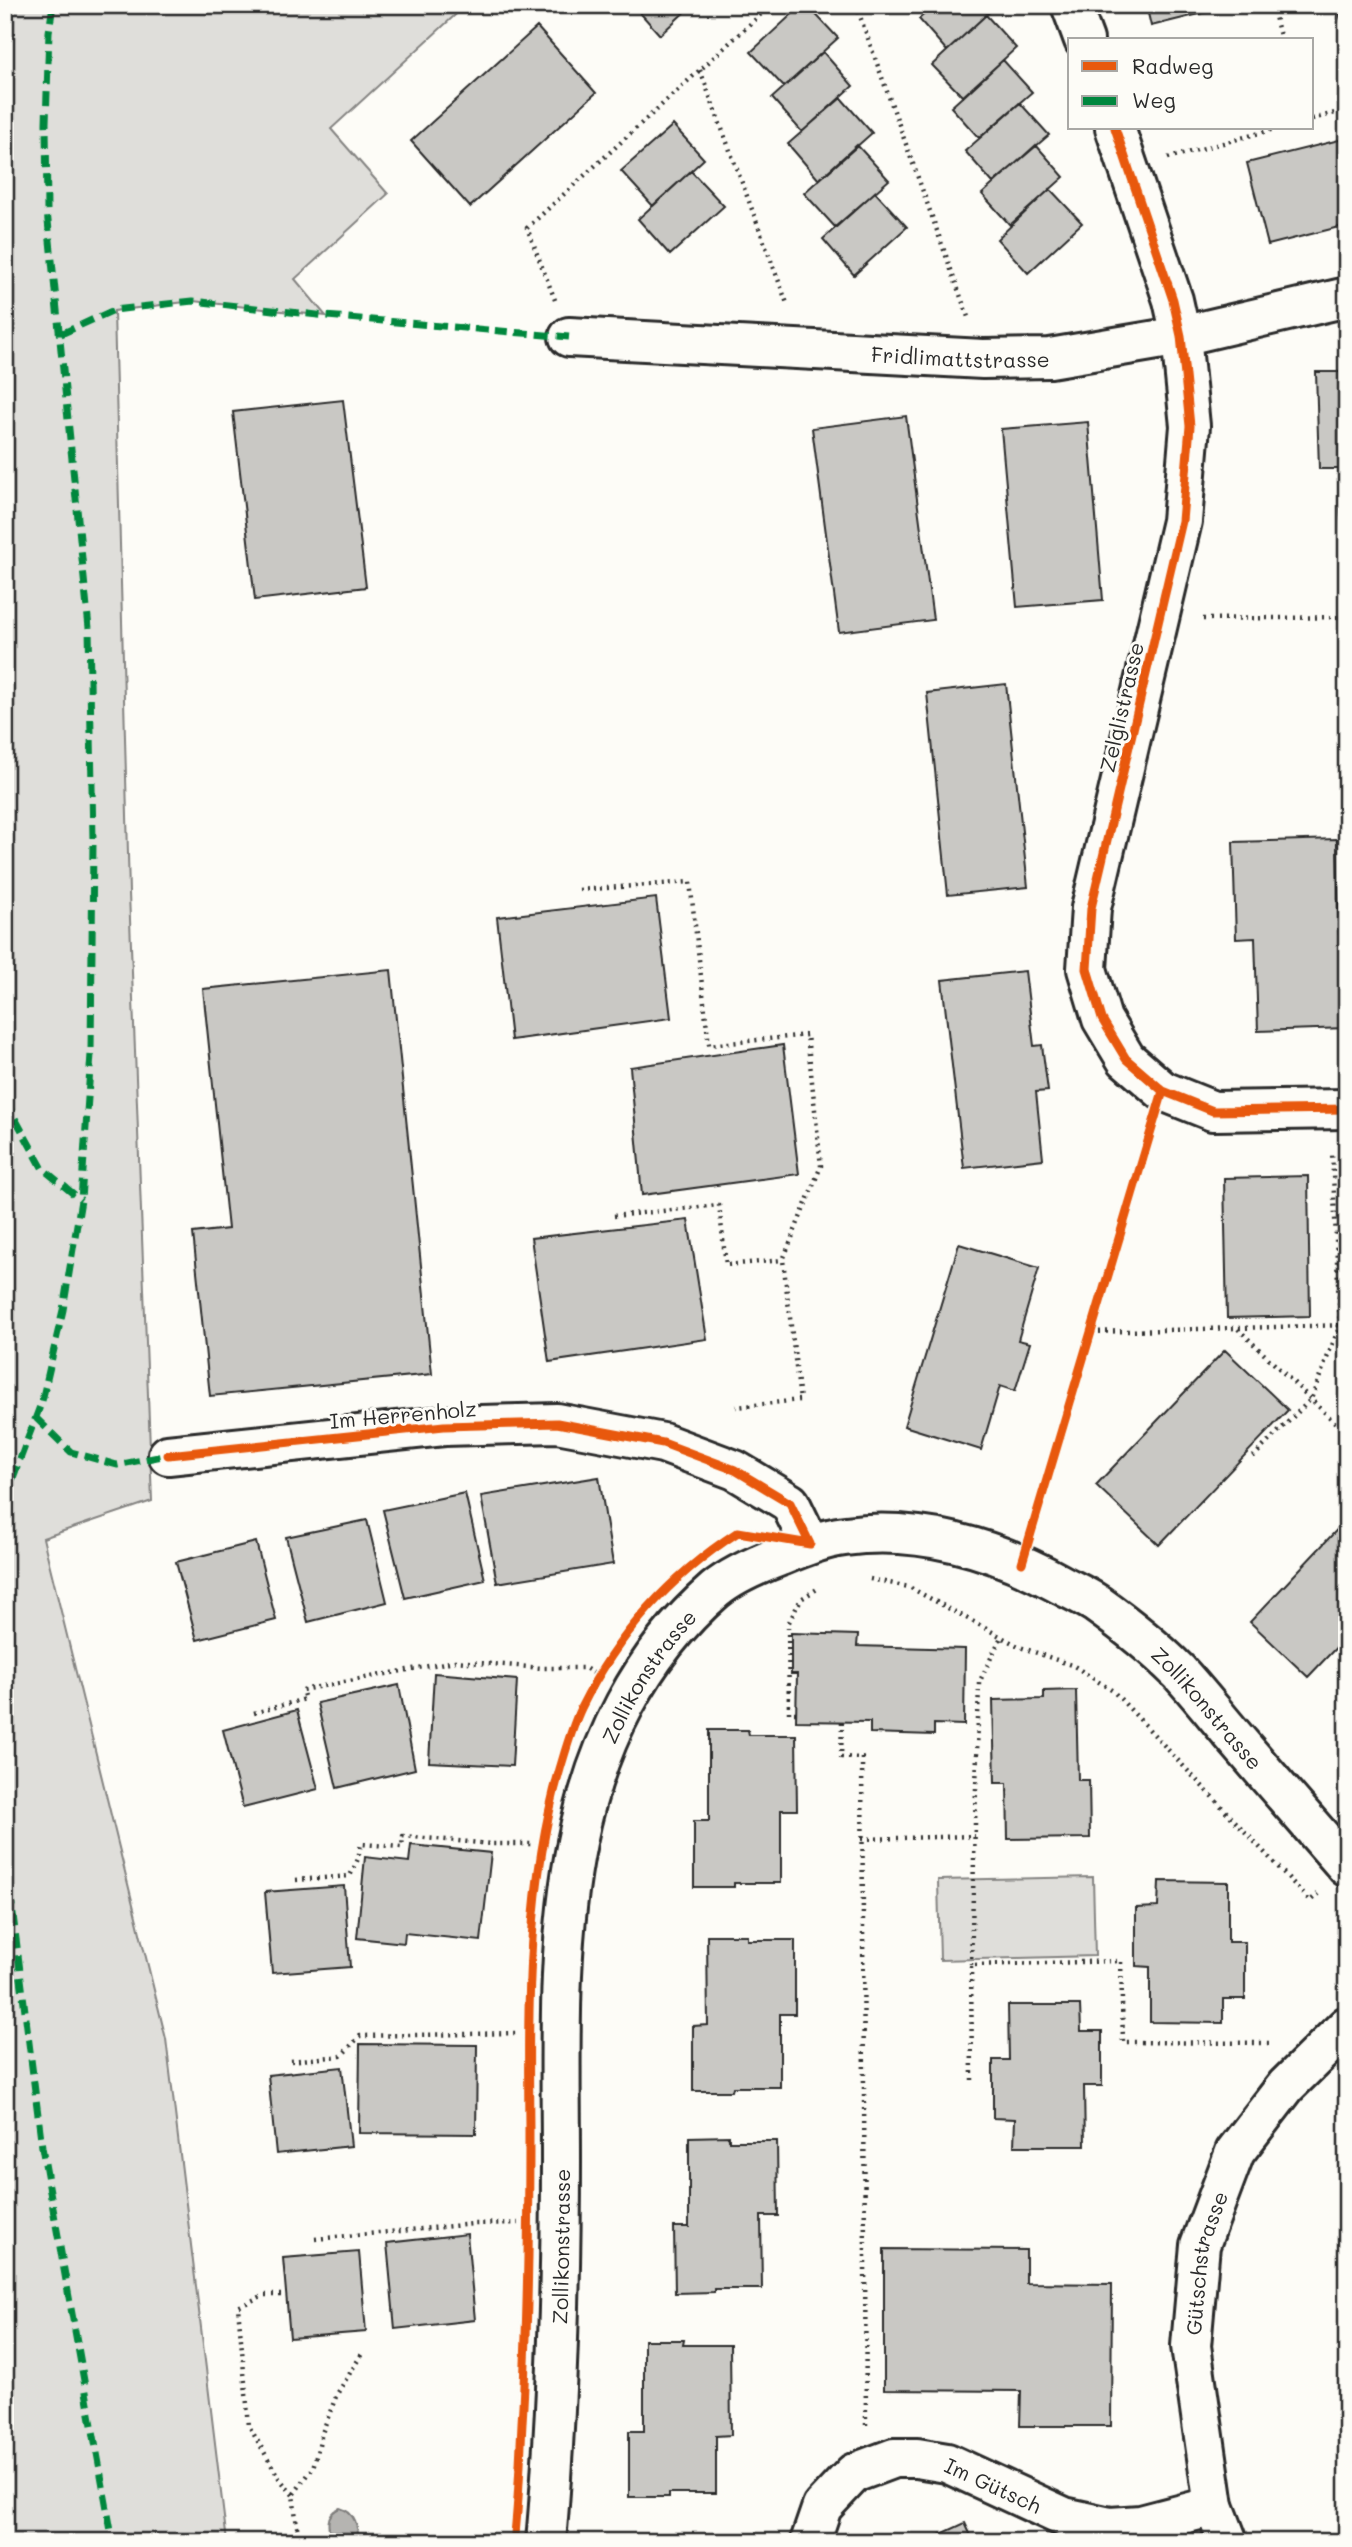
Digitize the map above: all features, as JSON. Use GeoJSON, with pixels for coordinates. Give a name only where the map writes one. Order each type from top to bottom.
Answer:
{"type":"FeatureCollection","features":[{"type":"Feature","properties":{"kind":"street"},"geometry":{"type":"LineString","coordinates":[[1071,5],[1083,38]]}},
{"type":"Feature","properties":{"kind":"street","name":"Zelglistrasse"},"geometry":{"type":"LineString","coordinates":[[1116,130],[1172,300],[1181,336],[1190,426],[1182,521],[1091,908],[1087,969],[1102,1019],[1126,1059],[1163,1091],[1213,1111],[1339,1109]]}},
{"type":"Feature","properties":{"kind":"street","name":"Fridlimattstrasse"},"geometry":{"type":"LineString","coordinates":[[569,337],[983,359],[1050,358],[1181,336],[1347,297]]}},
{"type":"Feature","properties":{"kind":"street","name":"Im Herrenholz"},"geometry":{"type":"LineString","coordinates":[[168,1455],[444,1426],[557,1423],[663,1443],[735,1470],[790,1503],[810,1544]]}},
{"type":"Feature","properties":{"kind":"street","name":"Zollikonstrasse"},"geometry":{"type":"LineString","coordinates":[[546,2542],[558,2370],[565,1916],[576,1844],[588,1794],[614,1724],[635,1683],[666,1640],[718,1588],[756,1566],[810,1544],[859,1535],[929,1537],[977,1547],[1023,1563],[1093,1602],[1139,1636],[1178,1671],[1347,1867]]}},
{"type":"Feature","properties":{"kind":"street","name":"Gütschstrasse"},"geometry":{"type":"LineString","coordinates":[[1228,2542],[1214,2507],[1191,2346],[1200,2245],[1235,2152],[1286,2086],[1338,2035]]}},
{"type":"Feature","properties":{"kind":"street","name":"Im Gütsch"},"geometry":{"type":"LineString","coordinates":[[810,2542],[822,2507],[854,2473],[894,2458],[917,2458],[947,2463],[1064,2517],[1110,2527],[1141,2525],[1214,2507]]}},
{"type":"Feature","properties":{"kind":"path"},"geometry":{"type":"LineString","coordinates":[[569,337],[527,228],[771,5]]}},
{"type":"Feature","properties":{"kind":"path"},"geometry":{"type":"LineString","coordinates":[[856,5],[983,359]]}},
{"type":"Feature","properties":{"kind":"path"},"geometry":{"type":"LineString","coordinates":[[1272,5],[1280,38]]}},
{"type":"Feature","properties":{"kind":"path"},"geometry":{"type":"LineString","coordinates":[[700,70],[804,349]]}},
{"type":"Feature","properties":{"kind":"path"},"geometry":{"type":"LineString","coordinates":[[1314,118],[1347,110]]}},
{"type":"Feature","properties":{"kind":"path"},"geometry":{"type":"LineString","coordinates":[[1130,169],[1271,130]]}},
{"type":"Feature","properties":{"kind":"path"},"geometry":{"type":"LineString","coordinates":[[1160,619],[1347,617]]}},
{"type":"Feature","properties":{"kind":"path"},"geometry":{"type":"LineString","coordinates":[[579,890],[690,882],[709,1045],[807,1035],[821,1166],[783,1259],[800,1400],[736,1408]]}},
{"type":"Feature","properties":{"kind":"path"},"geometry":{"type":"LineString","coordinates":[[1253,1457],[1311,1399],[1344,1325],[1339,1109]]}},
{"type":"Feature","properties":{"kind":"path"},"geometry":{"type":"LineString","coordinates":[[614,1216],[719,1205],[726,1265],[783,1259]]}},
{"type":"Feature","properties":{"kind":"path"},"geometry":{"type":"LineString","coordinates":[[1092,1332],[1344,1325]]}},
{"type":"Feature","properties":{"kind":"path"},"geometry":{"type":"LineString","coordinates":[[1237,1329],[1347,1434]]}},
{"type":"Feature","properties":{"kind":"path"},"geometry":{"type":"LineString","coordinates":[[866,1578],[909,1587],[1020,1647],[1074,1666],[1113,1691],[1310,1901],[1347,1867]]}},
{"type":"Feature","properties":{"kind":"path"},"geometry":{"type":"LineString","coordinates":[[796,1713],[789,1713],[788,1624],[801,1600],[824,1585]]}},
{"type":"Feature","properties":{"kind":"path"},"geometry":{"type":"LineString","coordinates":[[972,2080],[971,1965],[979,1683],[1002,1637]]}},
{"type":"Feature","properties":{"kind":"path"},"geometry":{"type":"LineString","coordinates":[[254,1713],[305,1699],[302,1690],[455,1661],[542,1668],[585,1668]]}},
{"type":"Feature","properties":{"kind":"path"},"geometry":{"type":"LineString","coordinates":[[842,1722],[841,1757],[862,1758],[866,2468]]}},
{"type":"Feature","properties":{"kind":"path"},"geometry":{"type":"LineString","coordinates":[[296,1880],[350,1876],[361,1844],[401,1847],[403,1836],[491,1844]]}},
{"type":"Feature","properties":{"kind":"path"},"geometry":{"type":"LineString","coordinates":[[862,1839],[975,1836]]}},
{"type":"Feature","properties":{"kind":"path"},"geometry":{"type":"LineString","coordinates":[[971,1965],[1121,1961],[1123,2042],[1338,2035]]}},
{"type":"Feature","properties":{"kind":"path"},"geometry":{"type":"LineString","coordinates":[[290,2061],[341,2056],[360,2036],[484,2034]]}},
{"type":"Feature","properties":{"kind":"path"},"geometry":{"type":"LineString","coordinates":[[315,2239],[474,2224]]}},
{"type":"Feature","properties":{"kind":"path"},"geometry":{"type":"LineString","coordinates":[[281,2295],[264,2295],[237,2307],[249,2426],[279,2477],[293,2495],[299,2542]]}},
{"type":"Feature","properties":{"kind":"path"},"geometry":{"type":"LineString","coordinates":[[293,2495],[313,2468],[322,2433],[337,2394],[363,2352]]}},
{"type":"Feature","properties":{"kind":"shaded area"},"geometry":{"type":"Polygon","coordinates":[[[5,5],[466,5],[331,129],[388,194],[295,279],[326,316],[193,301],[114,311],[129,893],[152,1501],[43,1538],[166,2039],[227,2542],[5,2542],[5,5]]]}},
{"type":"Feature","properties":{"kind":"shaded area"},"geometry":{"type":"Polygon","coordinates":[[[1093,1877],[1095,1956],[940,1960],[938,1880],[1093,1877]]]}},
{"type":"Feature","properties":{"kind":"shaded area"},"geometry":{"type":"Polygon","coordinates":[[[340,2508],[352,2517],[357,2526],[359,2542],[332,2542],[329,2518],[340,2508]]]}},
{"type":"Feature","properties":{"kind":"building"},"geometry":{"type":"Polygon","coordinates":[[[633,5],[692,5],[660,35],[633,5]]]}},
{"type":"Feature","properties":{"kind":"building"},"geometry":{"type":"Polygon","coordinates":[[[802,5],[807,5],[838,38],[784,87],[751,52],[802,5]]]}},
{"type":"Feature","properties":{"kind":"building"},"geometry":{"type":"Polygon","coordinates":[[[934,5],[997,5],[947,51],[919,19],[934,5]]]}},
{"type":"Feature","properties":{"kind":"building"},"geometry":{"type":"Polygon","coordinates":[[[1146,5],[1232,5],[1232,6],[1151,26],[1146,5]]]}},
{"type":"Feature","properties":{"kind":"building"},"geometry":{"type":"Polygon","coordinates":[[[1337,5],[1347,5],[1347,42],[1337,5]]]}},
{"type":"Feature","properties":{"kind":"building"},"geometry":{"type":"Polygon","coordinates":[[[986,15],[1016,48],[963,97],[932,65],[986,15]]]}},
{"type":"Feature","properties":{"kind":"building"},"geometry":{"type":"Polygon","coordinates":[[[537,27],[596,93],[470,207],[411,141],[537,27]]]}},
{"type":"Feature","properties":{"kind":"building"},"geometry":{"type":"Polygon","coordinates":[[[823,52],[853,86],[802,132],[772,98],[823,52]]]}},
{"type":"Feature","properties":{"kind":"building"},"geometry":{"type":"Polygon","coordinates":[[[1003,60],[1032,92],[979,138],[951,107],[1003,60]]]}},
{"type":"Feature","properties":{"kind":"building"},"geometry":{"type":"Polygon","coordinates":[[[841,98],[872,133],[819,180],[788,144],[841,98]]]}},
{"type":"Feature","properties":{"kind":"building"},"geometry":{"type":"Polygon","coordinates":[[[1020,103],[1049,135],[993,183],[965,151],[1020,103]]]}},
{"type":"Feature","properties":{"kind":"building"},"geometry":{"type":"Polygon","coordinates":[[[673,125],[704,159],[653,206],[621,171],[673,125]]]}},
{"type":"Feature","properties":{"kind":"building"},"geometry":{"type":"Polygon","coordinates":[[[1347,138],[1347,225],[1268,245],[1247,163],[1347,138]]]}},
{"type":"Feature","properties":{"kind":"building"},"geometry":{"type":"Polygon","coordinates":[[[857,145],[889,180],[835,227],[804,193],[857,145]]]}},
{"type":"Feature","properties":{"kind":"building"},"geometry":{"type":"Polygon","coordinates":[[[1036,145],[1064,177],[1010,225],[982,194],[1036,145]]]}},
{"type":"Feature","properties":{"kind":"building"},"geometry":{"type":"Polygon","coordinates":[[[691,171],[724,206],[670,255],[638,219],[691,171]]]}},
{"type":"Feature","properties":{"kind":"building"},"geometry":{"type":"Polygon","coordinates":[[[1050,189],[1082,223],[1028,273],[997,239],[1050,189]]]}},
{"type":"Feature","properties":{"kind":"building"},"geometry":{"type":"Polygon","coordinates":[[[875,192],[907,227],[854,275],[823,239],[875,192]]]}},
{"type":"Feature","properties":{"kind":"building"},"geometry":{"type":"Polygon","coordinates":[[[1316,372],[1347,372],[1347,469],[1319,469],[1316,372]]]}},
{"type":"Feature","properties":{"kind":"building"},"geometry":{"type":"Polygon","coordinates":[[[343,400],[366,587],[255,600],[233,412],[343,400]]]}},
{"type":"Feature","properties":{"kind":"building"},"geometry":{"type":"Polygon","coordinates":[[[906,416],[933,620],[839,632],[812,428],[906,416]]]}},
{"type":"Feature","properties":{"kind":"building"},"geometry":{"type":"Polygon","coordinates":[[[1088,422],[1103,600],[1017,607],[1001,429],[1088,422]]]}},
{"type":"Feature","properties":{"kind":"building"},"geometry":{"type":"Polygon","coordinates":[[[1339,469],[1347,469],[1347,600],[1344,600],[1339,469]]]}},
{"type":"Feature","properties":{"kind":"building"},"geometry":{"type":"Polygon","coordinates":[[[1006,684],[1028,887],[948,895],[927,693],[1006,684]]]}},
{"type":"Feature","properties":{"kind":"building"},"geometry":{"type":"Polygon","coordinates":[[[1337,839],[1339,934],[1347,934],[1347,1028],[1258,1031],[1255,938],[1236,939],[1233,842],[1337,839]]]}},
{"type":"Feature","properties":{"kind":"building"},"geometry":{"type":"Polygon","coordinates":[[[656,898],[671,1018],[511,1040],[497,917],[656,898]]]}},
{"type":"Feature","properties":{"kind":"building"},"geometry":{"type":"Polygon","coordinates":[[[391,970],[432,1374],[210,1396],[193,1233],[228,1229],[203,989],[391,970]]]}},
{"type":"Feature","properties":{"kind":"building"},"geometry":{"type":"Polygon","coordinates":[[[1025,971],[1034,1046],[1042,1045],[1048,1091],[1036,1092],[1043,1159],[964,1168],[942,980],[1025,971]]]}},
{"type":"Feature","properties":{"kind":"building"},"geometry":{"type":"Polygon","coordinates":[[[783,1045],[799,1174],[642,1195],[630,1067],[783,1045]]]}},
{"type":"Feature","properties":{"kind":"building"},"geometry":{"type":"Polygon","coordinates":[[[1308,1176],[1310,1316],[1227,1318],[1224,1178],[1308,1176]]]}},
{"type":"Feature","properties":{"kind":"building"},"geometry":{"type":"Polygon","coordinates":[[[688,1220],[707,1339],[549,1362],[531,1238],[688,1220]]]}},
{"type":"Feature","properties":{"kind":"building"},"geometry":{"type":"Polygon","coordinates":[[[959,1244],[1039,1268],[1018,1340],[1030,1343],[1015,1391],[1000,1386],[981,1450],[904,1426],[959,1244]]]}},
{"type":"Feature","properties":{"kind":"building"},"geometry":{"type":"Polygon","coordinates":[[[1225,1350],[1288,1410],[1159,1545],[1096,1485],[1225,1350]]]}},
{"type":"Feature","properties":{"kind":"building"},"geometry":{"type":"Polygon","coordinates":[[[599,1477],[613,1564],[497,1583],[481,1496],[599,1477]]]}},
{"type":"Feature","properties":{"kind":"building"},"geometry":{"type":"Polygon","coordinates":[[[465,1493],[485,1580],[405,1598],[383,1510],[465,1493]]]}},
{"type":"Feature","properties":{"kind":"building"},"geometry":{"type":"Polygon","coordinates":[[[1347,1519],[1347,1636],[1308,1677],[1250,1622],[1347,1519]]]}},
{"type":"Feature","properties":{"kind":"building"},"geometry":{"type":"Polygon","coordinates":[[[367,1520],[387,1602],[308,1622],[286,1537],[367,1520]]]}},
{"type":"Feature","properties":{"kind":"building"},"geometry":{"type":"Polygon","coordinates":[[[256,1542],[276,1620],[197,1640],[176,1562],[256,1542]]]}},
{"type":"Feature","properties":{"kind":"building"},"geometry":{"type":"Polygon","coordinates":[[[791,1633],[858,1635],[857,1646],[965,1649],[964,1725],[934,1724],[934,1735],[870,1733],[870,1722],[796,1721],[797,1674],[791,1674],[791,1633]]]}},
{"type":"Feature","properties":{"kind":"building"},"geometry":{"type":"Polygon","coordinates":[[[434,1673],[517,1680],[512,1766],[429,1762],[434,1673]]]}},
{"type":"Feature","properties":{"kind":"building"},"geometry":{"type":"Polygon","coordinates":[[[399,1685],[415,1769],[337,1788],[317,1703],[399,1685]]]}},
{"type":"Feature","properties":{"kind":"building"},"geometry":{"type":"Polygon","coordinates":[[[1076,1690],[1078,1780],[1089,1780],[1090,1838],[1008,1839],[1007,1783],[995,1783],[993,1700],[1044,1699],[1044,1691],[1076,1690]]]}},
{"type":"Feature","properties":{"kind":"building"},"geometry":{"type":"Polygon","coordinates":[[[297,1710],[318,1789],[243,1808],[223,1730],[297,1710]]]}},
{"type":"Feature","properties":{"kind":"building"},"geometry":{"type":"Polygon","coordinates":[[[709,1730],[748,1730],[749,1735],[796,1735],[797,1810],[781,1810],[781,1883],[734,1883],[734,1887],[694,1887],[694,1821],[709,1821],[709,1730]]]}},
{"type":"Feature","properties":{"kind":"building"},"geometry":{"type":"Polygon","coordinates":[[[411,1845],[491,1853],[481,1941],[405,1933],[404,1943],[357,1938],[365,1857],[409,1862],[411,1845]]]}},
{"type":"Feature","properties":{"kind":"building"},"geometry":{"type":"Polygon","coordinates":[[[1159,1881],[1228,1882],[1228,1942],[1245,1942],[1245,1999],[1223,1999],[1223,2023],[1150,2022],[1150,1967],[1136,1966],[1136,1908],[1158,1907],[1159,1881]]]}},
{"type":"Feature","properties":{"kind":"building"},"geometry":{"type":"Polygon","coordinates":[[[344,1886],[350,1967],[272,1973],[265,1892],[344,1886]]]}},
{"type":"Feature","properties":{"kind":"building"},"geometry":{"type":"Polygon","coordinates":[[[707,1935],[747,1935],[747,1940],[795,1940],[795,2014],[780,2014],[780,2087],[733,2087],[732,2091],[693,2091],[693,2026],[708,2025],[707,1935]]]}},
{"type":"Feature","properties":{"kind":"building"},"geometry":{"type":"Polygon","coordinates":[[[1008,2005],[1080,2005],[1081,2031],[1102,2031],[1102,2086],[1084,2086],[1085,2146],[1014,2146],[1015,2119],[993,2118],[993,2060],[1009,2060],[1008,2005]]]}},
{"type":"Feature","properties":{"kind":"building"},"geometry":{"type":"Polygon","coordinates":[[[360,2044],[477,2045],[476,2134],[359,2133],[360,2044]]]}},
{"type":"Feature","properties":{"kind":"building"},"geometry":{"type":"Polygon","coordinates":[[[342,2067],[351,2146],[276,2154],[268,2075],[342,2067]]]}},
{"type":"Feature","properties":{"kind":"building"},"geometry":{"type":"Polygon","coordinates":[[[729,2136],[729,2141],[777,2141],[778,2216],[761,2216],[762,2289],[714,2289],[714,2292],[675,2293],[674,2227],[689,2227],[689,2137],[729,2136]]]}},
{"type":"Feature","properties":{"kind":"building"},"geometry":{"type":"Polygon","coordinates":[[[467,2234],[475,2320],[395,2329],[387,2243],[467,2234]]]}},
{"type":"Feature","properties":{"kind":"building"},"geometry":{"type":"Polygon","coordinates":[[[884,2249],[1026,2250],[1026,2283],[1112,2284],[1111,2426],[1020,2426],[1021,2391],[884,2390],[884,2249]]]}},
{"type":"Feature","properties":{"kind":"building"},"geometry":{"type":"Polygon","coordinates":[[[359,2252],[366,2332],[290,2338],[283,2258],[359,2252]]]}},
{"type":"Feature","properties":{"kind":"building"},"geometry":{"type":"Polygon","coordinates":[[[644,2340],[684,2340],[683,2345],[730,2345],[731,2435],[716,2436],[716,2493],[669,2493],[669,2497],[629,2497],[629,2431],[644,2431],[644,2340]]]}},
{"type":"Feature","properties":{"kind":"building"},"geometry":{"type":"Polygon","coordinates":[[[965,2523],[974,2542],[924,2542],[965,2523]]]}},
{"type":"Feature","properties":{"kind":"marked path"},"geometry":{"type":"LineString","coordinates":[[5,1499],[42,1401],[63,1310],[81,1200],[91,1054],[93,840],[89,628],[47,211],[46,123],[49,32],[53,5]]}},
{"type":"Feature","properties":{"kind":"marked path"},"geometry":{"type":"LineString","coordinates":[[61,334],[114,310],[193,301],[326,316],[569,337]]}},
{"type":"Feature","properties":{"kind":"marked path"},"geometry":{"type":"LineString","coordinates":[[5,1100],[43,1169],[81,1200]]}},
{"type":"Feature","properties":{"kind":"marked path"},"geometry":{"type":"LineString","coordinates":[[36,1418],[71,1452],[117,1465],[168,1455]]}},
{"type":"Feature","properties":{"kind":"marked path"},"geometry":{"type":"LineString","coordinates":[[5,1851],[42,2147],[113,2542]]}},
{"type":"Feature","properties":{"kind":"cycle path"},"geometry":{"type":"LineString","coordinates":[[1116,130],[1173,300],[1181,336],[1190,426],[1182,521],[1091,908],[1087,969],[1102,1019],[1126,1059],[1163,1091],[1213,1111],[1347,1109]]}},
{"type":"Feature","properties":{"kind":"cycle path"},"geometry":{"type":"LineString","coordinates":[[1022,1563],[1163,1091]]}},
{"type":"Feature","properties":{"kind":"cycle path"},"geometry":{"type":"LineString","coordinates":[[168,1455],[444,1426],[557,1423],[663,1443],[735,1470],[790,1503],[810,1544]]}},
{"type":"Feature","properties":{"kind":"cycle path"},"geometry":{"type":"LineString","coordinates":[[514,2542],[527,2313],[531,1948],[541,1858],[560,1769],[581,1708],[611,1656],[648,1609],[690,1568],[738,1532],[810,1544]]}}]}
